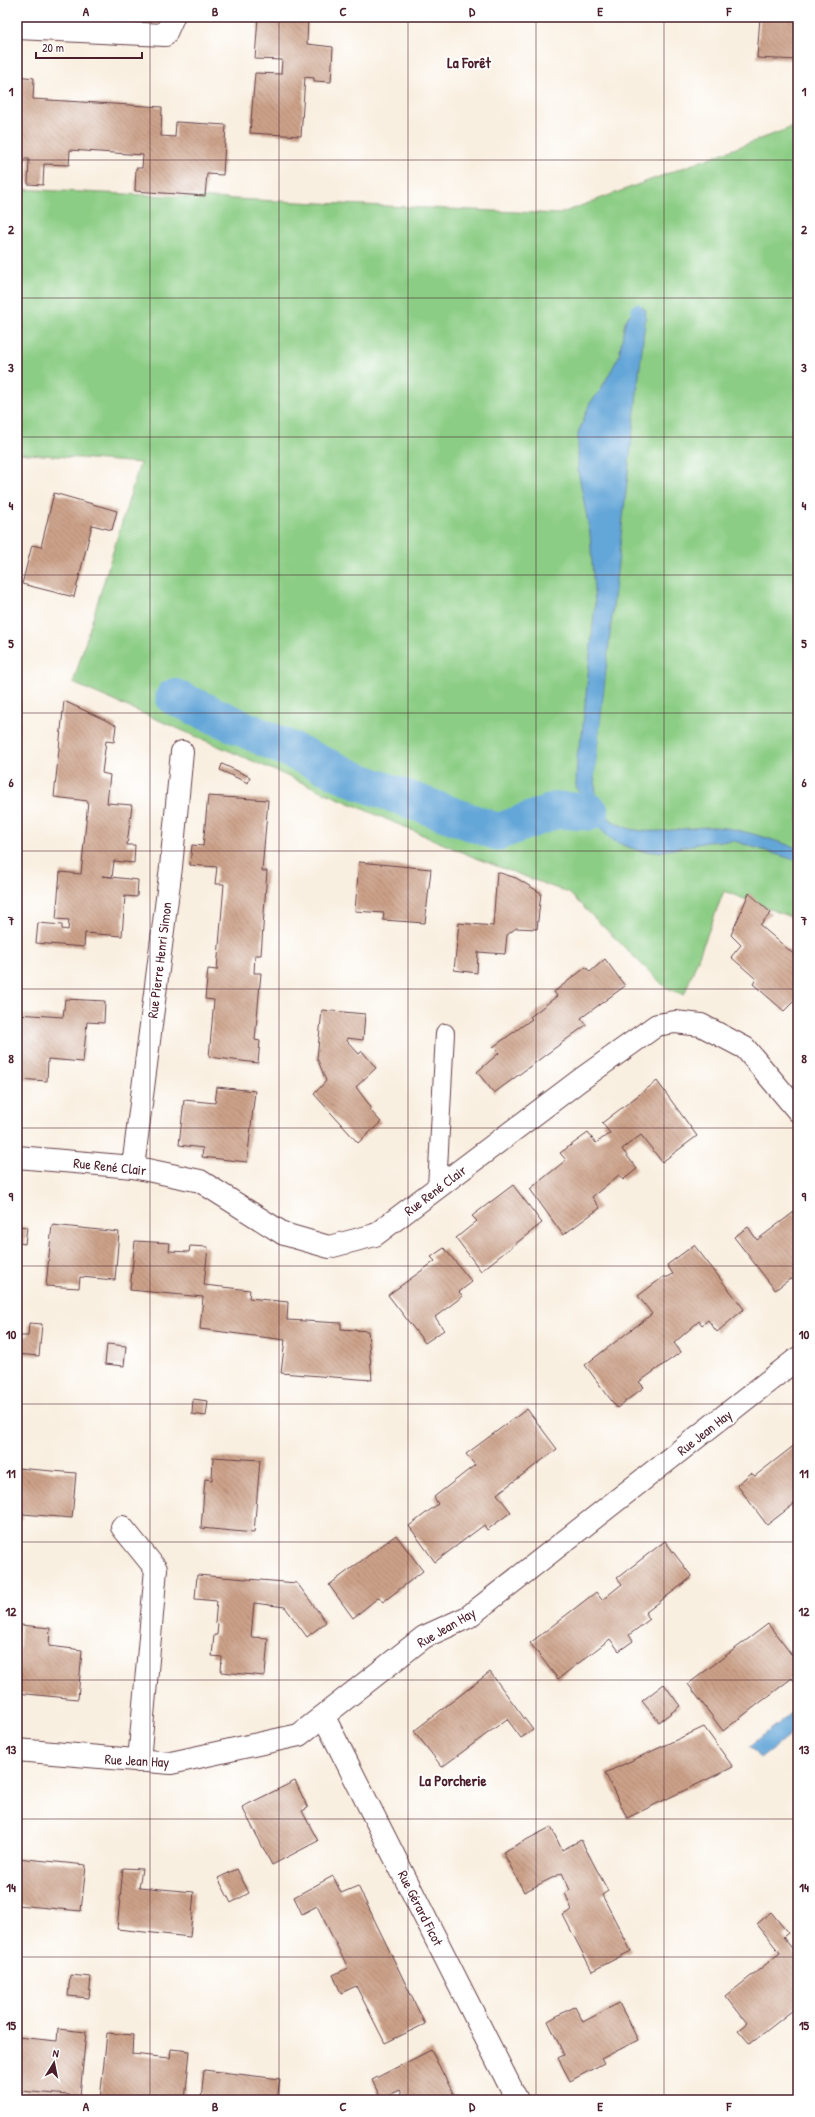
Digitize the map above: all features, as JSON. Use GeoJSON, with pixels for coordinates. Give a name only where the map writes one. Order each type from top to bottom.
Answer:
{"type":"FeatureCollection","features":[{"type":"Feature","properties":{"kind":"street"},"geometry":{"type":"LineString","coordinates":[[17,28],[164,36],[173,17]]}},
{"type":"Feature","properties":{"kind":"street","name":"Rue Pierre Henri Simon"},"geometry":{"type":"LineString","coordinates":[[133,1167],[171,867],[182,752]]}},
{"type":"Feature","properties":{"kind":"street","name":"Rue René Clair"},"geometry":{"type":"LineString","coordinates":[[17,1157],[133,1167],[200,1181],[284,1234],[328,1247],[375,1235],[580,1080],[657,1025],[675,1022],[702,1025],[745,1048],[798,1111]]}},
{"type":"Feature","properties":{"kind":"street","name":"Rue Jean Hay"},"geometry":{"type":"LineString","coordinates":[[17,1750],[171,1763],[299,1735],[424,1637],[468,1617],[798,1358]]}},
{"type":"Feature","properties":{"kind":"street"},"geometry":{"type":"LineString","coordinates":[[122,1527],[156,1569],[139,1761]]}},
{"type":"Feature","properties":{"kind":"street","name":"Rue Gérard Ficot"},"geometry":{"type":"LineString","coordinates":[[324,1716],[517,2100]]}},
{"type":"Feature","properties":{"kind":"lane"},"geometry":{"type":"LineString","coordinates":[[437,1188],[445,1033]]}},
{"type":"Feature","properties":{"kind":"green space"},"geometry":{"type":"Polygon","coordinates":[[[798,125],[798,920],[724,891],[684,995],[665,987],[569,893],[478,859],[73,683],[140,463],[17,453],[17,189],[559,214],[798,125]]]}},
{"type":"Feature","properties":{"kind":"water"},"geometry":{"type":"Polygon","coordinates":[[[642,307],[646,310],[645,322],[594,777],[596,786],[594,798],[605,814],[618,824],[632,829],[664,831],[715,827],[726,828],[757,835],[798,848],[798,861],[734,841],[707,842],[658,852],[640,851],[625,846],[612,840],[593,822],[588,803],[576,787],[577,755],[582,734],[595,605],[590,534],[578,470],[578,433],[590,403],[600,391],[619,356],[625,322],[629,315],[642,307]]]}},
{"type":"Feature","properties":{"kind":"water"},"geometry":{"type":"Polygon","coordinates":[[[793,1712],[798,1718],[798,1729],[760,1759],[750,1746],[793,1712]]]}},
{"type":"Feature","properties":{"kind":"building"},"geometry":{"type":"Polygon","coordinates":[[[258,17],[308,17],[307,44],[333,47],[331,82],[314,81],[314,78],[305,77],[301,136],[250,133],[255,73],[281,74],[282,60],[255,59],[258,17]]]}},
{"type":"Feature","properties":{"kind":"building"},"geometry":{"type":"Polygon","coordinates":[[[760,17],[798,17],[798,60],[757,58],[760,17]]]}},
{"type":"Feature","properties":{"kind":"building"},"geometry":{"type":"Polygon","coordinates":[[[17,76],[34,78],[33,99],[162,107],[161,136],[175,137],[176,122],[226,125],[223,175],[207,174],[205,196],[135,191],[136,168],[142,168],[143,155],[70,150],[69,165],[44,164],[43,185],[28,184],[29,159],[17,159],[17,76]]]}},
{"type":"Feature","properties":{"kind":"building"},"geometry":{"type":"Polygon","coordinates":[[[54,493],[117,511],[112,530],[92,525],[74,597],[22,584],[32,545],[41,547],[54,493]]]}},
{"type":"Feature","properties":{"kind":"building"},"geometry":{"type":"Polygon","coordinates":[[[17,701],[21,701],[19,730],[17,730],[17,701]]]}},
{"type":"Feature","properties":{"kind":"building"},"geometry":{"type":"Polygon","coordinates":[[[64,701],[116,725],[114,742],[106,741],[102,773],[110,775],[107,803],[132,805],[127,845],[135,845],[134,863],[114,861],[112,877],[102,876],[138,880],[137,897],[125,896],[122,936],[85,933],[84,947],[36,943],[38,923],[62,925],[62,929],[68,930],[69,920],[56,919],[60,872],[81,874],[88,801],[54,797],[64,701]]]}},
{"type":"Feature","properties":{"kind":"building"},"geometry":{"type":"Polygon","coordinates":[[[222,764],[250,777],[248,783],[220,770],[222,764]]]}},
{"type":"Feature","properties":{"kind":"building"},"geometry":{"type":"Polygon","coordinates":[[[208,796],[268,800],[262,871],[267,871],[261,955],[255,955],[254,973],[261,973],[255,1040],[260,1041],[258,1063],[209,1057],[214,1000],[205,999],[208,969],[217,970],[224,884],[215,884],[217,867],[190,865],[192,845],[203,846],[208,796]]]}},
{"type":"Feature","properties":{"kind":"building"},"geometry":{"type":"Polygon","coordinates":[[[359,862],[431,869],[425,923],[383,920],[384,913],[355,911],[359,862]]]}},
{"type":"Feature","properties":{"kind":"building"},"geometry":{"type":"Polygon","coordinates":[[[497,872],[516,878],[541,893],[537,929],[516,928],[507,935],[505,954],[478,952],[477,973],[454,970],[459,923],[493,926],[497,872]]]}},
{"type":"Feature","properties":{"kind":"building"},"geometry":{"type":"Polygon","coordinates":[[[749,893],[771,913],[760,925],[798,958],[798,1005],[794,1001],[784,1011],[753,984],[756,979],[731,957],[741,945],[731,935],[749,893]]]}},
{"type":"Feature","properties":{"kind":"building"},"geometry":{"type":"Polygon","coordinates":[[[605,959],[625,986],[581,1018],[586,1025],[494,1093],[477,1072],[499,1053],[493,1047],[532,1019],[530,1017],[557,996],[554,992],[586,967],[590,972],[605,959]]]}},
{"type":"Feature","properties":{"kind":"building"},"geometry":{"type":"Polygon","coordinates":[[[65,999],[105,1001],[104,1023],[87,1022],[83,1062],[48,1059],[47,1081],[17,1079],[17,1014],[63,1017],[65,999]]]}},
{"type":"Feature","properties":{"kind":"building"},"geometry":{"type":"Polygon","coordinates":[[[322,1010],[365,1014],[363,1040],[347,1038],[347,1041],[359,1054],[362,1051],[376,1068],[356,1087],[371,1107],[369,1109],[381,1122],[358,1143],[314,1094],[326,1081],[317,1058],[322,1010]]]}},
{"type":"Feature","properties":{"kind":"building"},"geometry":{"type":"Polygon","coordinates":[[[657,1081],[697,1136],[662,1162],[641,1135],[622,1149],[637,1169],[623,1180],[619,1175],[592,1197],[600,1208],[563,1235],[530,1189],[566,1160],[560,1153],[588,1133],[596,1143],[610,1133],[602,1123],[657,1081]]]}},
{"type":"Feature","properties":{"kind":"building"},"geometry":{"type":"Polygon","coordinates":[[[217,1087],[255,1091],[247,1162],[202,1157],[203,1148],[179,1145],[184,1100],[215,1103],[217,1087]]]}},
{"type":"Feature","properties":{"kind":"building"},"geometry":{"type":"Polygon","coordinates":[[[513,1185],[542,1223],[481,1271],[456,1238],[477,1221],[472,1216],[513,1185]]]}},
{"type":"Feature","properties":{"kind":"building"},"geometry":{"type":"Polygon","coordinates":[[[798,1209],[798,1277],[795,1280],[790,1279],[775,1290],[734,1237],[748,1227],[757,1240],[798,1209]]]}},
{"type":"Feature","properties":{"kind":"building"},"geometry":{"type":"Polygon","coordinates":[[[52,1225],[119,1232],[115,1280],[80,1277],[79,1288],[46,1286],[52,1225]]]}},
{"type":"Feature","properties":{"kind":"building"},"geometry":{"type":"Polygon","coordinates":[[[17,1226],[27,1227],[25,1244],[19,1243],[18,1249],[17,1226]]]}},
{"type":"Feature","properties":{"kind":"building"},"geometry":{"type":"Polygon","coordinates":[[[135,1241],[170,1243],[169,1251],[189,1252],[190,1246],[208,1247],[204,1285],[250,1290],[249,1298],[288,1302],[287,1320],[341,1323],[341,1329],[368,1331],[372,1380],[281,1373],[285,1340],[200,1329],[203,1297],[130,1290],[135,1241]]]}},
{"type":"Feature","properties":{"kind":"building"},"geometry":{"type":"Polygon","coordinates":[[[694,1245],[744,1309],[717,1332],[708,1320],[702,1325],[699,1321],[674,1343],[681,1352],[639,1382],[644,1387],[617,1408],[585,1365],[652,1314],[638,1296],[663,1277],[668,1277],[673,1274],[667,1265],[694,1245]]]}},
{"type":"Feature","properties":{"kind":"building"},"geometry":{"type":"Polygon","coordinates":[[[444,1248],[472,1282],[459,1292],[463,1296],[435,1317],[444,1330],[425,1343],[388,1295],[435,1261],[431,1257],[444,1248]]]}},
{"type":"Feature","properties":{"kind":"building"},"geometry":{"type":"Polygon","coordinates":[[[29,1323],[42,1324],[39,1356],[17,1354],[17,1336],[28,1336],[29,1323]]]}},
{"type":"Feature","properties":{"kind":"building"},"geometry":{"type":"Polygon","coordinates":[[[107,1344],[126,1346],[124,1366],[105,1364],[107,1344]]]}},
{"type":"Feature","properties":{"kind":"building"},"geometry":{"type":"Polygon","coordinates":[[[193,1399],[208,1401],[206,1416],[192,1414],[193,1399]]]}},
{"type":"Feature","properties":{"kind":"building"},"geometry":{"type":"Polygon","coordinates":[[[527,1409],[557,1449],[497,1494],[511,1512],[487,1530],[484,1525],[435,1562],[409,1526],[438,1504],[434,1497],[475,1465],[466,1454],[527,1409]]]}},
{"type":"Feature","properties":{"kind":"building"},"geometry":{"type":"Polygon","coordinates":[[[796,1444],[798,1447],[798,1501],[767,1525],[737,1485],[751,1473],[755,1476],[796,1444]]]}},
{"type":"Feature","properties":{"kind":"building"},"geometry":{"type":"Polygon","coordinates":[[[213,1457],[260,1460],[254,1533],[201,1528],[205,1479],[212,1480],[213,1457]]]}},
{"type":"Feature","properties":{"kind":"building"},"geometry":{"type":"Polygon","coordinates":[[[17,1468],[76,1473],[72,1518],[23,1514],[22,1519],[17,1519],[17,1468]]]}},
{"type":"Feature","properties":{"kind":"building"},"geometry":{"type":"Polygon","coordinates":[[[396,1535],[423,1571],[383,1602],[379,1597],[353,1618],[329,1585],[396,1535]]]}},
{"type":"Feature","properties":{"kind":"building"},"geometry":{"type":"Polygon","coordinates":[[[665,1541],[692,1577],[645,1613],[650,1619],[629,1635],[633,1641],[619,1651],[610,1639],[558,1679],[530,1643],[596,1592],[602,1600],[622,1584],[617,1578],[665,1541]]]}},
{"type":"Feature","properties":{"kind":"building"},"geometry":{"type":"Polygon","coordinates":[[[197,1575],[297,1583],[326,1622],[307,1637],[285,1607],[254,1603],[251,1637],[268,1638],[265,1676],[221,1672],[222,1657],[212,1656],[214,1635],[217,1635],[218,1624],[215,1623],[217,1601],[195,1599],[197,1575]]]}},
{"type":"Feature","properties":{"kind":"building"},"geometry":{"type":"Polygon","coordinates":[[[768,1624],[798,1663],[798,1686],[792,1678],[723,1731],[688,1684],[768,1624]]]}},
{"type":"Feature","properties":{"kind":"building"},"geometry":{"type":"Polygon","coordinates":[[[21,1625],[50,1628],[49,1646],[82,1650],[78,1699],[17,1693],[21,1625]]]}},
{"type":"Feature","properties":{"kind":"building"},"geometry":{"type":"Polygon","coordinates":[[[490,1672],[533,1730],[521,1738],[507,1719],[442,1767],[414,1731],[490,1672]]]}},
{"type":"Feature","properties":{"kind":"building"},"geometry":{"type":"Polygon","coordinates":[[[664,1684],[680,1706],[659,1722],[642,1701],[664,1684]]]}},
{"type":"Feature","properties":{"kind":"building"},"geometry":{"type":"Polygon","coordinates":[[[704,1727],[733,1767],[627,1818],[605,1773],[704,1727]]]}},
{"type":"Feature","properties":{"kind":"building"},"geometry":{"type":"Polygon","coordinates":[[[295,1781],[308,1808],[302,1811],[318,1841],[272,1865],[242,1807],[295,1781]]]}},
{"type":"Feature","properties":{"kind":"building"},"geometry":{"type":"Polygon","coordinates":[[[551,1827],[562,1850],[581,1840],[608,1891],[602,1895],[631,1951],[592,1971],[563,1915],[572,1910],[565,1893],[570,1890],[562,1873],[524,1892],[503,1852],[551,1827]]]}},
{"type":"Feature","properties":{"kind":"building"},"geometry":{"type":"Polygon","coordinates":[[[17,1858],[86,1865],[81,1911],[17,1905],[17,1858]]]}},
{"type":"Feature","properties":{"kind":"building"},"geometry":{"type":"Polygon","coordinates":[[[123,1868],[142,1869],[139,1887],[194,1892],[190,1937],[117,1929],[123,1868]]]}},
{"type":"Feature","properties":{"kind":"building"},"geometry":{"type":"Polygon","coordinates":[[[237,1869],[249,1893],[231,1903],[218,1878],[237,1869]]]}},
{"type":"Feature","properties":{"kind":"building"},"geometry":{"type":"Polygon","coordinates":[[[333,1876],[341,1893],[358,1886],[425,2024],[385,2043],[356,1986],[341,1993],[333,1975],[348,1968],[317,1906],[302,1914],[294,1897],[333,1876]]]}},
{"type":"Feature","properties":{"kind":"building"},"geometry":{"type":"Polygon","coordinates":[[[771,1912],[788,1933],[783,1937],[798,1956],[798,2006],[750,2044],[738,2030],[747,2023],[726,1996],[780,1953],[757,1924],[771,1912]]]}},
{"type":"Feature","properties":{"kind":"building"},"geometry":{"type":"Polygon","coordinates":[[[70,1975],[91,1977],[89,1998],[68,1996],[70,1975]]]}},
{"type":"Feature","properties":{"kind":"building"},"geometry":{"type":"Polygon","coordinates":[[[619,2003],[638,2040],[601,2059],[604,2063],[570,2081],[558,2058],[564,2055],[548,2021],[575,2006],[583,2022],[619,2003]]]}},
{"type":"Feature","properties":{"kind":"building"},"geometry":{"type":"Polygon","coordinates":[[[58,2029],[86,2032],[80,2096],[20,2091],[19,2100],[17,2100],[17,2037],[57,2041],[58,2029]]]}},
{"type":"Feature","properties":{"kind":"building"},"geometry":{"type":"Polygon","coordinates":[[[107,2033],[133,2035],[132,2054],[170,2058],[171,2049],[190,2051],[185,2100],[100,2100],[107,2033]]]}},
{"type":"Feature","properties":{"kind":"building"},"geometry":{"type":"Polygon","coordinates":[[[431,2050],[455,2097],[458,2095],[461,2100],[405,2100],[400,2090],[381,2099],[372,2080],[431,2050]]]}},
{"type":"Feature","properties":{"kind":"building"},"geometry":{"type":"Polygon","coordinates":[[[204,2070],[280,2079],[277,2100],[201,2100],[204,2070]]]}},
{"type":"Feature","properties":{"kind":"waterway"},"geometry":{"type":"LineString","coordinates":[[590,796],[588,786],[637,309]]}},
{"type":"Feature","properties":{"kind":"waterway"},"geometry":{"type":"LineString","coordinates":[[174,697],[361,782],[498,832],[557,810],[590,812]]}},
{"type":"Feature","properties":{"kind":"district","name":"La Forêt"},"geometry":{"type":"Point","coordinates":[469,62]}},
{"type":"Feature","properties":{"kind":"district","name":"La Porcherie"},"geometry":{"type":"Point","coordinates":[453,1780]}}]}
